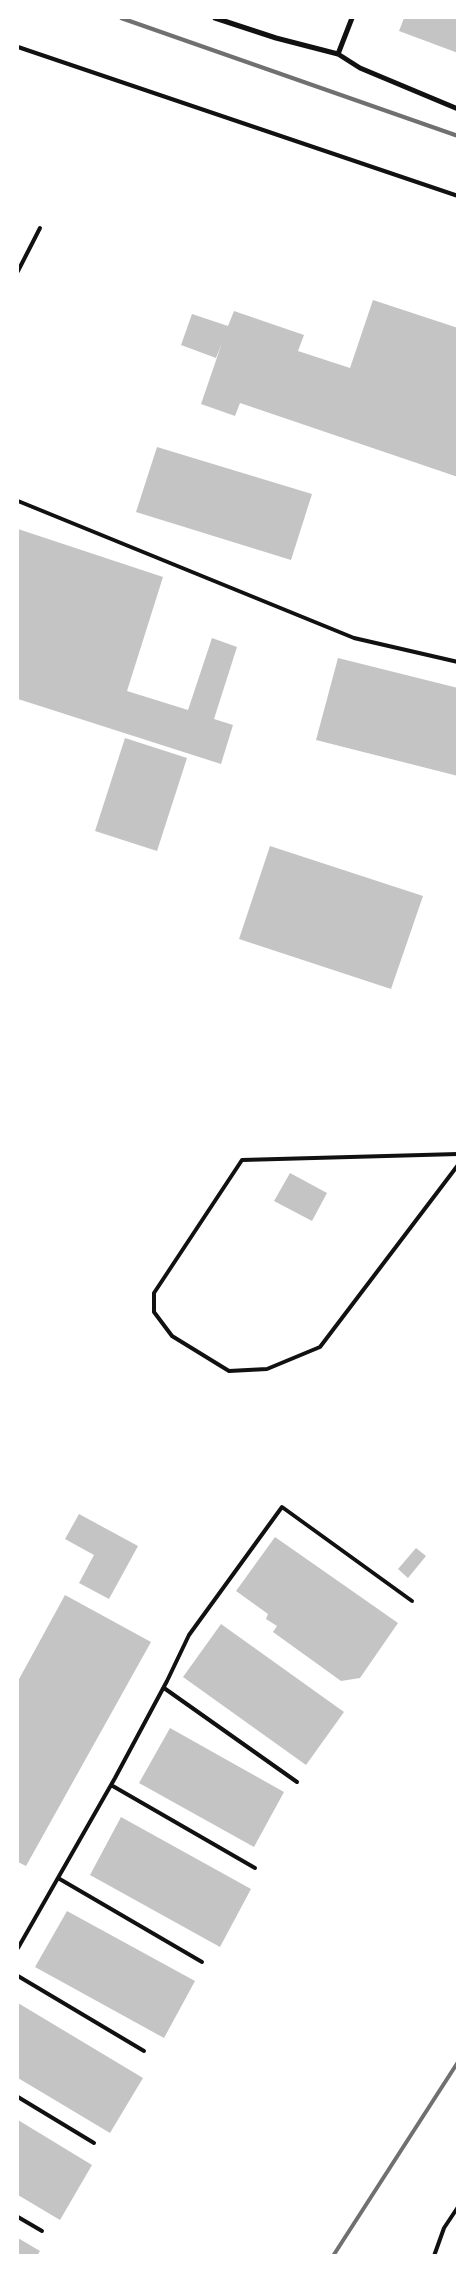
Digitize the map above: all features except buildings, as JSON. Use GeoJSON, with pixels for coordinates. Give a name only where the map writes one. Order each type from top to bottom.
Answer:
{"type":"FeatureCollection","features":[{"type":"Feature","properties":{"kind":"street"},"geometry":{"type":"LineString","coordinates":[[215,18],[276,38],[338,54],[360,68],[458,109]]}},
{"type":"Feature","properties":{"kind":"street"},"geometry":{"type":"LineString","coordinates":[[338,54],[352,18]]}},
{"type":"Feature","properties":{"kind":"lane"},"geometry":{"type":"LineString","coordinates":[[18,47],[458,196]]}},
{"type":"Feature","properties":{"kind":"lane"},"geometry":{"type":"LineString","coordinates":[[18,271],[40,228]]}},
{"type":"Feature","properties":{"kind":"lane"},"geometry":{"type":"LineString","coordinates":[[18,501],[354,638],[458,662]]}},
{"type":"Feature","properties":{"kind":"lane"},"geometry":{"type":"LineString","coordinates":[[458,1154],[242,1160],[154,1293],[154,1312],[172,1336],[228,1371],[267,1369],[320,1348],[458,1165]]}},
{"type":"Feature","properties":{"kind":"lane"},"geometry":{"type":"LineString","coordinates":[[18,1948],[164,1688],[189,1635],[282,1507],[412,1601]]}},
{"type":"Feature","properties":{"kind":"lane"},"geometry":{"type":"LineString","coordinates":[[164,1688],[297,1782]]}},
{"type":"Feature","properties":{"kind":"lane"},"geometry":{"type":"LineString","coordinates":[[111,1785],[255,1868]]}},
{"type":"Feature","properties":{"kind":"lane"},"geometry":{"type":"LineString","coordinates":[[58,1878],[202,1962]]}},
{"type":"Feature","properties":{"kind":"lane"},"geometry":{"type":"LineString","coordinates":[[18,1976],[144,2051]]}},
{"type":"Feature","properties":{"kind":"lane"},"geometry":{"type":"LineString","coordinates":[[18,2097],[94,2143]]}},
{"type":"Feature","properties":{"kind":"lane"},"geometry":{"type":"LineString","coordinates":[[434,2256],[444,2228],[458,2206]]}},
{"type":"Feature","properties":{"kind":"lane"},"geometry":{"type":"LineString","coordinates":[[18,2217],[42,2231]]}},
{"type":"Feature","properties":{"kind":"railway"},"geometry":{"type":"LineString","coordinates":[[121,18],[458,136]]}},
{"type":"Feature","properties":{"kind":"railway"},"geometry":{"type":"LineString","coordinates":[[333,2256],[458,2062]]}}]}
